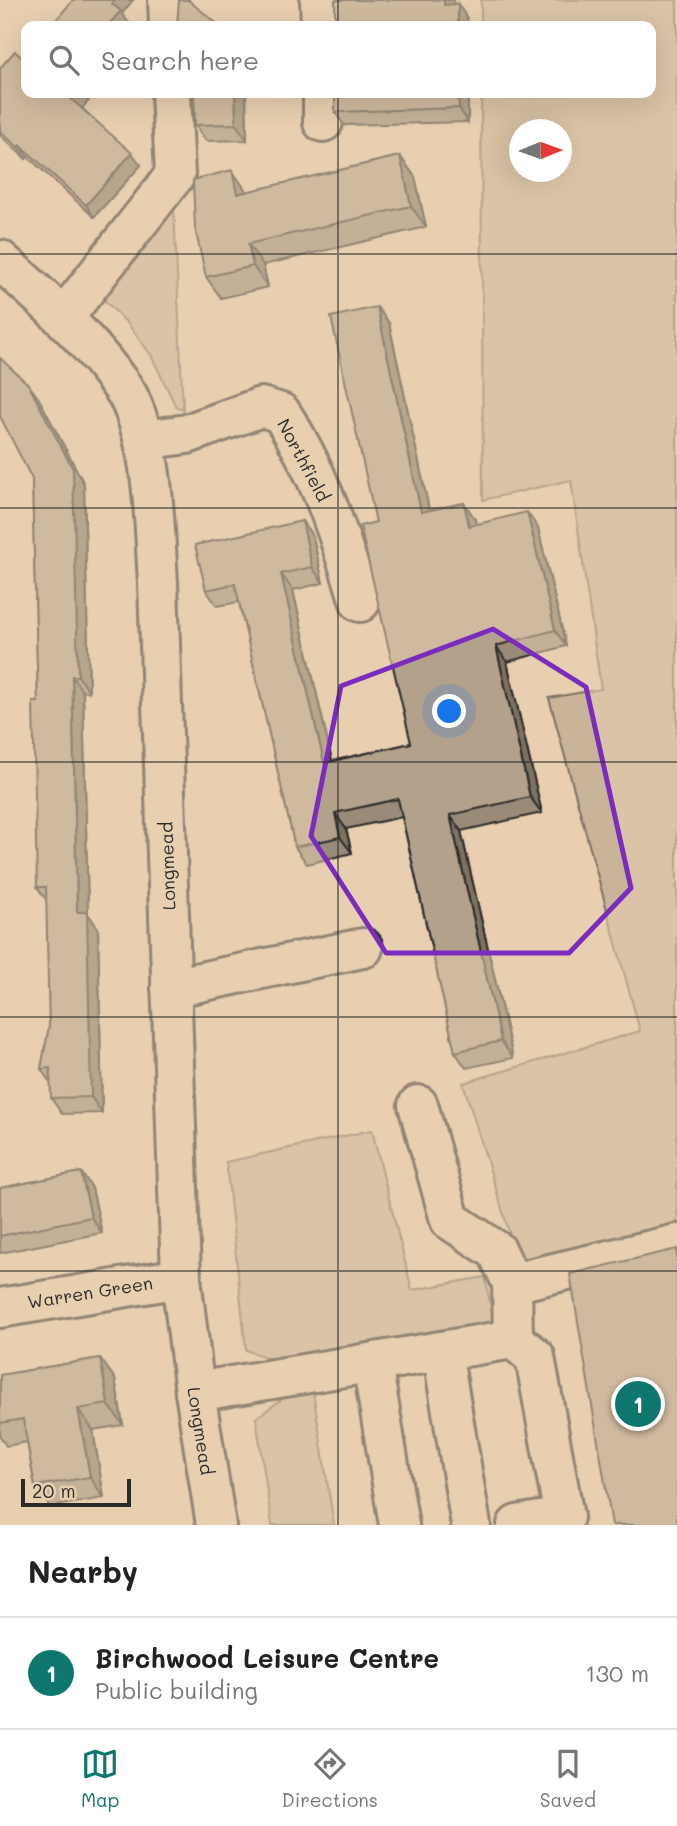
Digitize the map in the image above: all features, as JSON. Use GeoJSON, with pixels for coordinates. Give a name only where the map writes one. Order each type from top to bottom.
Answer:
{"type":"FeatureCollection","features":[{"type":"Feature","properties":{"kind":"street"},"geometry":{"type":"LineString","coordinates":[[168,0],[169,21]]}},
{"type":"Feature","properties":{"kind":"street"},"geometry":{"type":"LineString","coordinates":[[320,0],[321,21]]}},
{"type":"Feature","properties":{"kind":"street"},"geometry":{"type":"LineString","coordinates":[[64,317],[175,175],[172,98]]}},
{"type":"Feature","properties":{"kind":"street","name":"Longmead"},"geometry":{"type":"LineString","coordinates":[[0,260],[64,317],[97,352],[130,398],[144,440],[159,583],[181,1278],[195,1392],[216,1525]]}},
{"type":"Feature","properties":{"kind":"street","name":"Northfield"},"geometry":{"type":"LineString","coordinates":[[144,440],[187,434],[261,407],[281,412],[295,435],[332,513],[360,602]]}},
{"type":"Feature","properties":{"kind":"street"},"geometry":{"type":"LineString","coordinates":[[171,988],[363,948]]}},
{"type":"Feature","properties":{"kind":"street"},"geometry":{"type":"LineString","coordinates":[[418,1105],[450,1220],[497,1251],[512,1283],[513,1339]]}},
{"type":"Feature","properties":{"kind":"street"},"geometry":{"type":"LineString","coordinates":[[512,1283],[677,1244]]}},
{"type":"Feature","properties":{"kind":"street","name":"Warren Green"},"geometry":{"type":"LineString","coordinates":[[0,1308],[181,1278]]}},
{"type":"Feature","properties":{"kind":"street"},"geometry":{"type":"LineString","coordinates":[[195,1392],[513,1339],[535,1357],[564,1517],[517,1525]]}},
{"type":"Feature","properties":{"kind":"street"},"geometry":{"type":"LineString","coordinates":[[442,1351],[471,1525]]}},
{"type":"Feature","properties":{"kind":"street"},"geometry":{"type":"LineString","coordinates":[[372,1363],[399,1525]]}},
{"type":"Feature","properties":{"kind":"highlighted area"},"geometry":{"type":"Polygon","coordinates":[[[493,629],[586,687],[631,888],[569,953],[386,953],[311,836],[341,686],[493,629]]]}},
{"type":"Feature","properties":{"kind":"shaded area"},"geometry":{"type":"Polygon","coordinates":[[[481,0],[677,0],[677,1225],[520,1267],[463,1083],[640,1031],[549,698],[601,689],[571,480],[483,500],[481,98],[656,98],[656,21],[481,21],[481,0]]]}},
{"type":"Feature","properties":{"kind":"shaded area"},"geometry":{"type":"Polygon","coordinates":[[[168,201],[174,208],[183,409],[176,407],[151,355],[127,323],[99,295],[168,201]]]}},
{"type":"Feature","properties":{"kind":"shaded area"},"geometry":{"type":"Polygon","coordinates":[[[372,1130],[412,1290],[485,1277],[495,1328],[282,1363],[246,1350],[226,1162],[372,1130]]]}},
{"type":"Feature","properties":{"kind":"shaded area"},"geometry":{"type":"Polygon","coordinates":[[[313,1391],[334,1525],[272,1525],[256,1418],[286,1396],[313,1391]]]}},
{"type":"Feature","properties":{"kind":"building"},"geometry":{"type":"Polygon","coordinates":[[[73,0],[115,0],[112,4],[121,11],[112,21],[55,21],[73,0]]]}},
{"type":"Feature","properties":{"kind":"building"},"geometry":{"type":"Polygon","coordinates":[[[179,0],[188,0],[214,21],[177,21],[179,0]]]}},
{"type":"Feature","properties":{"kind":"building"},"geometry":{"type":"Polygon","coordinates":[[[335,0],[444,0],[444,5],[458,4],[458,21],[335,21],[335,0]]]}},
{"type":"Feature","properties":{"kind":"building"},"geometry":{"type":"Polygon","coordinates":[[[15,51],[21,57],[21,98],[72,98],[132,153],[86,205],[20,145],[18,147],[0,131],[0,68],[15,51]]]}},
{"type":"Feature","properties":{"kind":"building"},"geometry":{"type":"Polygon","coordinates":[[[194,98],[235,98],[236,124],[195,125],[194,98]]]}},
{"type":"Feature","properties":{"kind":"building"},"geometry":{"type":"Polygon","coordinates":[[[335,98],[458,98],[459,108],[335,112],[335,98]]]}},
{"type":"Feature","properties":{"kind":"building"},"geometry":{"type":"Polygon","coordinates":[[[400,156],[411,206],[248,244],[253,266],[206,277],[195,228],[193,180],[232,170],[237,194],[400,156]]]}},
{"type":"Feature","properties":{"kind":"building"},"geometry":{"type":"Polygon","coordinates":[[[377,307],[421,512],[464,503],[469,526],[527,512],[555,630],[496,646],[530,797],[450,815],[501,1041],[455,1052],[398,799],[335,813],[340,837],[295,847],[235,584],[206,590],[195,545],[302,521],[312,567],[281,574],[324,763],[411,743],[360,526],[376,522],[331,317],[377,307]]]}},
{"type":"Feature","properties":{"kind":"building"},"geometry":{"type":"Polygon","coordinates":[[[0,358],[28,384],[73,469],[78,676],[72,676],[77,912],[87,912],[91,1097],[51,1098],[50,1068],[41,1069],[49,1027],[46,887],[37,887],[33,702],[38,702],[32,479],[0,416],[0,358]]]}},
{"type":"Feature","properties":{"kind":"building"},"geometry":{"type":"Polygon","coordinates":[[[81,1172],[91,1217],[0,1236],[0,1188],[81,1172]]]}},
{"type":"Feature","properties":{"kind":"building"},"geometry":{"type":"Polygon","coordinates":[[[677,1249],[677,1525],[612,1525],[570,1274],[677,1249]]]}},
{"type":"Feature","properties":{"kind":"building"},"geometry":{"type":"Polygon","coordinates":[[[100,1358],[108,1404],[78,1409],[90,1477],[35,1486],[23,1419],[0,1423],[0,1375],[100,1358]]]}},
{"type":"Feature","properties":{"kind":"place","name":"Birchwood Leisure Centre"},"geometry":{"type":"Point","coordinates":[638,1404]}}]}
